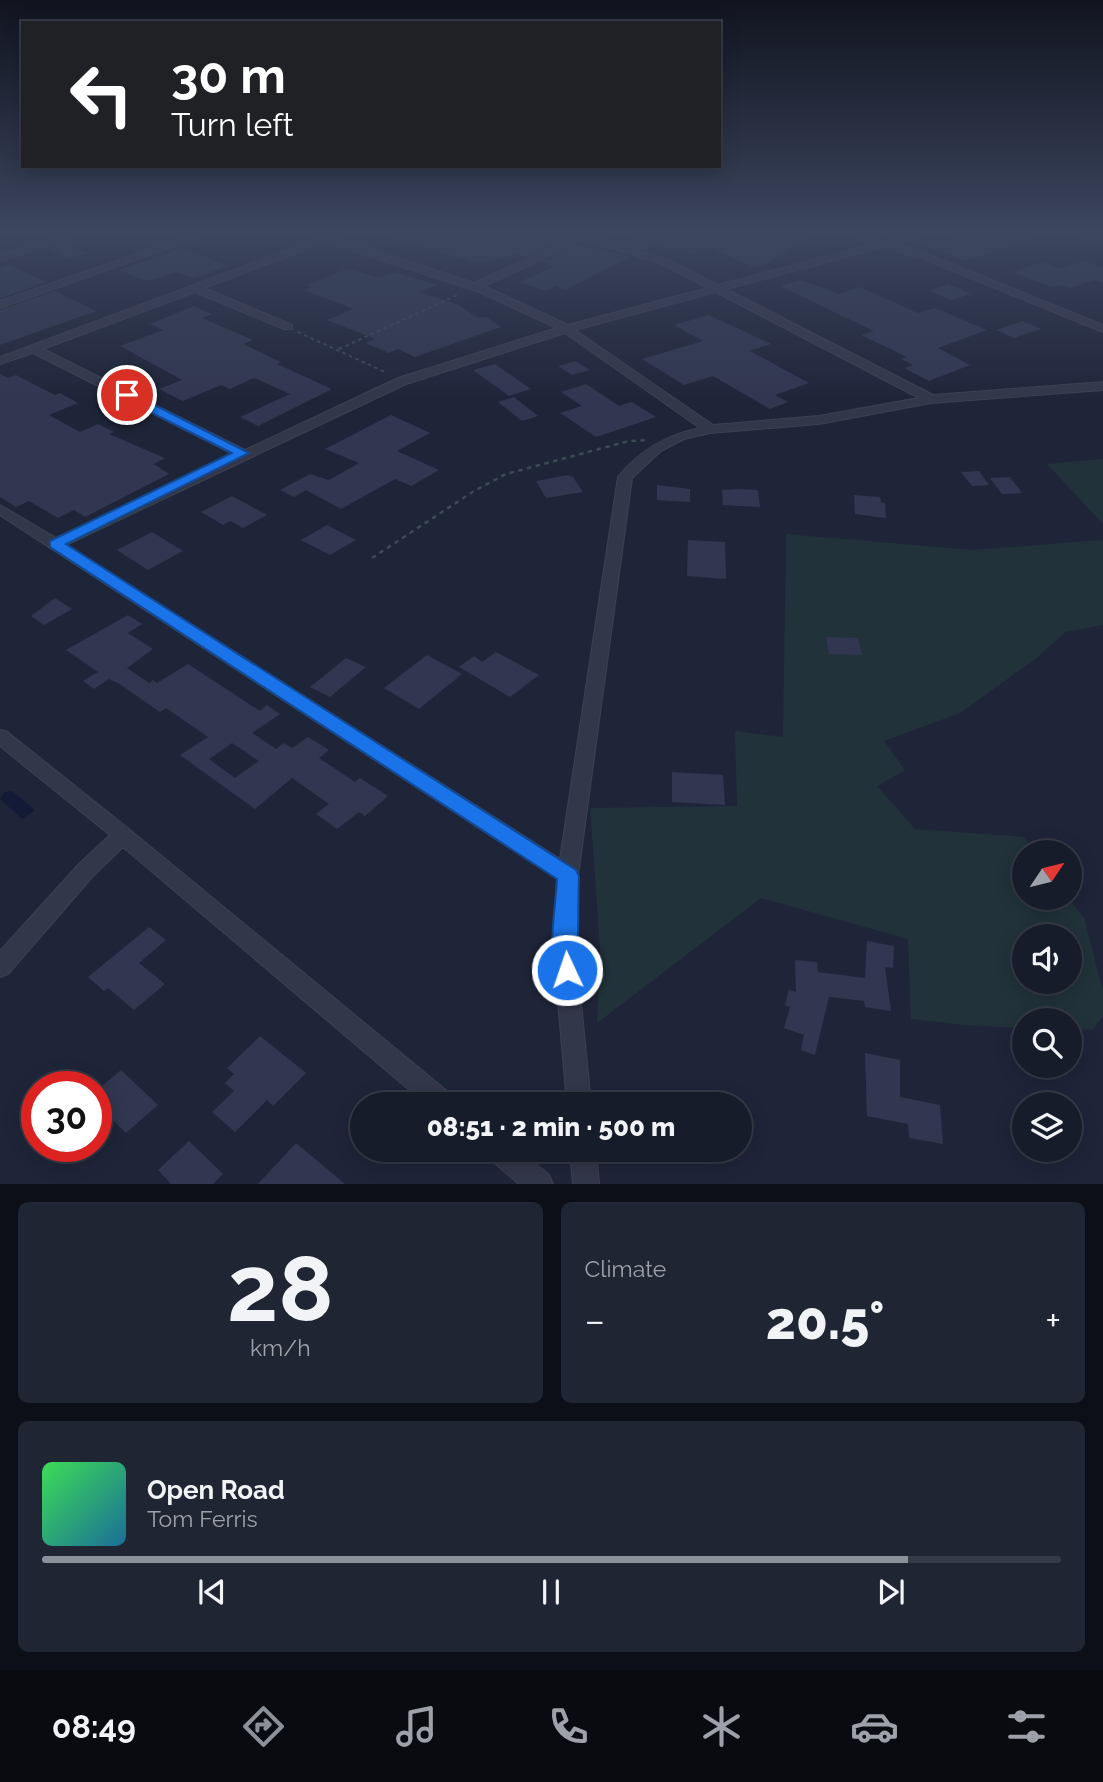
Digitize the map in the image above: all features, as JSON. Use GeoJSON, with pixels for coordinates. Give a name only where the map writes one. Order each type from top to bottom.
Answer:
{"type":"FeatureCollection","features":[{"type":"Feature","properties":{"kind":"street"},"geometry":{"type":"LineString","coordinates":[[0,305],[45,289]]}},
{"type":"Feature","properties":{"kind":"street"},"geometry":{"type":"LineString","coordinates":[[0,361],[196,289]]}},
{"type":"Feature","properties":{"kind":"street"},"geometry":{"type":"LineString","coordinates":[[198,289],[288,327]]}},
{"type":"Feature","properties":{"kind":"street"},"geometry":{"type":"LineString","coordinates":[[476,289],[517,304],[566,329],[710,429]]}},
{"type":"Feature","properties":{"kind":"street"},"geometry":{"type":"LineString","coordinates":[[55,544],[242,453],[402,381],[566,329],[719,289]]}},
{"type":"Feature","properties":{"kind":"street"},"geometry":{"type":"LineString","coordinates":[[720,289],[931,399]]}},
{"type":"Feature","properties":{"kind":"street"},"geometry":{"type":"LineString","coordinates":[[1002,289],[1103,329]]}},
{"type":"Feature","properties":{"kind":"street"},"geometry":{"type":"LineString","coordinates":[[34,349],[242,453]]}},
{"type":"Feature","properties":{"kind":"street"},"geometry":{"type":"LineString","coordinates":[[578,1092],[565,943],[568,876],[625,477],[656,448],[680,436],[710,429],[819,420],[931,399],[1103,386]]}},
{"type":"Feature","properties":{"kind":"street"},"geometry":{"type":"LineString","coordinates":[[0,509],[568,876]]}},
{"type":"Feature","properties":{"kind":"street"},"geometry":{"type":"LineString","coordinates":[[0,736],[123,835],[430,1092]]}},
{"type":"Feature","properties":{"kind":"street"},"geometry":{"type":"LineString","coordinates":[[0,967],[86,870],[123,835]]}},
{"type":"Feature","properties":{"kind":"street"},"geometry":{"type":"LineString","coordinates":[[513,1162],[540,1184]]}},
{"type":"Feature","properties":{"kind":"street"},"geometry":{"type":"LineString","coordinates":[[584,1162],[586,1184]]}},
{"type":"Feature","properties":{"kind":"path"},"geometry":{"type":"LineString","coordinates":[[339,349],[469,289]]}},
{"type":"Feature","properties":{"kind":"path"},"geometry":{"type":"LineString","coordinates":[[288,327],[402,381]]}},
{"type":"Feature","properties":{"kind":"path"},"geometry":{"type":"LineString","coordinates":[[372,558],[474,491],[506,474],[629,442],[680,436]]}},
{"type":"Feature","properties":{"kind":"shaded area"},"geometry":{"type":"Polygon","coordinates":[[[1103,459],[1103,524],[1047,464],[1103,459]]]}},
{"type":"Feature","properties":{"kind":"shaded area"},"geometry":{"type":"Polygon","coordinates":[[[786,534],[973,550],[1103,540],[1103,625],[1065,632],[1038,657],[960,713],[884,741],[905,770],[877,786],[915,829],[1024,837],[1026,840],[1012,840],[1012,910],[1078,910],[1084,918],[1103,991],[1103,1016],[1093,1030],[1082,1030],[1082,1008],[1012,1008],[1012,1027],[911,1019],[908,939],[761,898],[597,1023],[600,947],[590,808],[737,806],[735,731],[783,737],[786,534]]]}},
{"type":"Feature","properties":{"kind":"water"},"geometry":{"type":"Polygon","coordinates":[[[12,791],[35,810],[22,819],[0,799],[4,792],[12,791]]]}},
{"type":"Feature","properties":{"kind":"building"},"geometry":{"type":"Polygon","coordinates":[[[0,289],[25,289],[0,298],[0,289]]]}},
{"type":"Feature","properties":{"kind":"building"},"geometry":{"type":"Polygon","coordinates":[[[426,289],[420,292],[459,305],[478,318],[486,317],[501,327],[415,357],[398,349],[389,353],[365,343],[375,339],[327,320],[354,309],[304,290],[426,289]]]}},
{"type":"Feature","properties":{"kind":"building"},"geometry":{"type":"Polygon","coordinates":[[[787,289],[826,289],[839,294],[853,289],[865,289],[918,313],[935,308],[987,330],[938,348],[970,365],[929,381],[904,368],[913,365],[901,359],[907,357],[861,335],[874,331],[787,289]]]}},
{"type":"Feature","properties":{"kind":"building"},"geometry":{"type":"Polygon","coordinates":[[[960,289],[971,294],[951,300],[929,291],[960,289]]]}},
{"type":"Feature","properties":{"kind":"building"},"geometry":{"type":"Polygon","coordinates":[[[55,291],[96,311],[0,345],[0,310],[55,291]]]}},
{"type":"Feature","properties":{"kind":"building"},"geometry":{"type":"Polygon","coordinates":[[[194,306],[212,314],[202,318],[253,340],[243,344],[281,362],[277,364],[332,389],[258,426],[240,417],[290,394],[254,378],[230,389],[221,385],[183,401],[159,389],[182,380],[120,346],[163,330],[150,324],[194,306]]]}},
{"type":"Feature","properties":{"kind":"building"},"geometry":{"type":"Polygon","coordinates":[[[709,315],[771,344],[750,351],[809,383],[775,395],[788,402],[770,409],[713,376],[684,385],[642,359],[703,341],[674,325],[709,315]]]}},
{"type":"Feature","properties":{"kind":"building"},"geometry":{"type":"Polygon","coordinates":[[[1022,321],[1041,329],[1014,338],[996,330],[1022,321]]]}},
{"type":"Feature","properties":{"kind":"building"},"geometry":{"type":"Polygon","coordinates":[[[575,361],[590,370],[572,375],[558,366],[575,361]]]}},
{"type":"Feature","properties":{"kind":"building"},"geometry":{"type":"Polygon","coordinates":[[[495,364],[531,389],[509,396],[473,370],[495,364]]]}},
{"type":"Feature","properties":{"kind":"building"},"geometry":{"type":"Polygon","coordinates":[[[0,374],[8,378],[16,375],[55,395],[60,393],[78,403],[49,415],[80,432],[98,424],[114,432],[109,434],[165,458],[154,464],[169,474],[85,517],[74,510],[58,518],[29,501],[16,507],[0,497],[0,374]]]}},
{"type":"Feature","properties":{"kind":"building"},"geometry":{"type":"Polygon","coordinates":[[[586,384],[619,406],[632,402],[656,417],[596,437],[560,413],[582,406],[561,392],[586,384]]]}},
{"type":"Feature","properties":{"kind":"building"},"geometry":{"type":"Polygon","coordinates":[[[514,397],[538,416],[522,421],[498,402],[514,397]]]}},
{"type":"Feature","properties":{"kind":"building"},"geometry":{"type":"Polygon","coordinates":[[[391,415],[430,433],[397,451],[439,470],[411,486],[395,479],[341,509],[306,490],[294,497],[280,490],[310,474],[329,480],[359,463],[325,449],[391,415]]]}},
{"type":"Feature","properties":{"kind":"building"},"geometry":{"type":"Polygon","coordinates":[[[979,471],[989,485],[972,486],[961,472],[979,471]]]}},
{"type":"Feature","properties":{"kind":"building"},"geometry":{"type":"Polygon","coordinates":[[[568,475],[573,477],[583,492],[546,498],[536,481],[568,475]]]}},
{"type":"Feature","properties":{"kind":"building"},"geometry":{"type":"Polygon","coordinates":[[[1010,477],[1022,493],[1002,494],[990,478],[1010,477]]]}},
{"type":"Feature","properties":{"kind":"building"},"geometry":{"type":"Polygon","coordinates":[[[657,485],[690,489],[690,502],[657,500],[657,485]]]}},
{"type":"Feature","properties":{"kind":"building"},"geometry":{"type":"Polygon","coordinates":[[[722,490],[758,490],[760,507],[723,505],[722,490]]]}},
{"type":"Feature","properties":{"kind":"building"},"geometry":{"type":"Polygon","coordinates":[[[854,495],[880,497],[881,502],[885,503],[886,518],[855,514],[854,495]]]}},
{"type":"Feature","properties":{"kind":"building"},"geometry":{"type":"Polygon","coordinates":[[[232,496],[267,515],[243,528],[230,521],[223,525],[201,512],[232,496]]]}},
{"type":"Feature","properties":{"kind":"building"},"geometry":{"type":"Polygon","coordinates":[[[327,525],[356,540],[330,555],[301,540],[327,525]]]}},
{"type":"Feature","properties":{"kind":"building"},"geometry":{"type":"Polygon","coordinates":[[[152,532],[183,551],[148,570],[117,550],[152,532]]]}},
{"type":"Feature","properties":{"kind":"building"},"geometry":{"type":"Polygon","coordinates":[[[688,540],[725,542],[726,579],[687,576],[688,540]]]}},
{"type":"Feature","properties":{"kind":"building"},"geometry":{"type":"Polygon","coordinates":[[[55,598],[72,609],[44,625],[31,616],[55,598]]]}},
{"type":"Feature","properties":{"kind":"building"},"geometry":{"type":"Polygon","coordinates":[[[128,615],[142,624],[128,633],[153,649],[127,668],[149,683],[153,680],[157,683],[188,664],[260,711],[267,705],[280,714],[252,733],[276,749],[284,743],[292,748],[308,737],[329,750],[319,758],[355,782],[360,778],[388,796],[365,816],[359,812],[337,829],[316,814],[329,804],[292,778],[255,809],[180,755],[208,737],[166,708],[160,712],[109,679],[94,689],[83,681],[98,672],[66,650],[128,615]],[[232,743],[209,759],[235,778],[259,761],[232,743]]]}},
{"type":"Feature","properties":{"kind":"building"},"geometry":{"type":"Polygon","coordinates":[[[826,637],[858,638],[862,655],[829,654],[826,637]]]}},
{"type":"Feature","properties":{"kind":"building"},"geometry":{"type":"Polygon","coordinates":[[[496,652],[539,675],[510,697],[459,667],[474,656],[482,662],[496,652]]]}},
{"type":"Feature","properties":{"kind":"building"},"geometry":{"type":"Polygon","coordinates":[[[427,655],[462,674],[419,709],[384,688],[427,655]]]}},
{"type":"Feature","properties":{"kind":"building"},"geometry":{"type":"Polygon","coordinates":[[[346,658],[366,667],[330,697],[310,687],[346,658]]]}},
{"type":"Feature","properties":{"kind":"building"},"geometry":{"type":"Polygon","coordinates":[[[672,772],[723,775],[725,805],[672,802],[672,772]]]}},
{"type":"Feature","properties":{"kind":"building"},"geometry":{"type":"Polygon","coordinates":[[[149,927],[166,940],[139,963],[165,984],[134,1010],[108,988],[104,991],[88,977],[149,927]]]}},
{"type":"Feature","properties":{"kind":"building"},"geometry":{"type":"Polygon","coordinates":[[[867,941],[894,946],[893,968],[885,967],[891,1011],[865,1007],[864,1001],[829,997],[815,1055],[801,1050],[804,1035],[784,1028],[790,1007],[785,1005],[789,990],[796,992],[795,960],[817,962],[818,972],[865,978],[867,941]]]}},
{"type":"Feature","properties":{"kind":"building"},"geometry":{"type":"Polygon","coordinates":[[[260,1036],[306,1073],[273,1106],[267,1100],[235,1132],[212,1112],[234,1091],[225,1083],[234,1074],[227,1068],[260,1036]]]}},
{"type":"Feature","properties":{"kind":"building"},"geometry":{"type":"Polygon","coordinates":[[[865,1053],[900,1060],[900,1097],[940,1105],[943,1144],[909,1138],[908,1124],[867,1116],[865,1053]]]}},
{"type":"Feature","properties":{"kind":"building"},"geometry":{"type":"Polygon","coordinates":[[[121,1070],[158,1105],[126,1133],[112,1119],[112,1078],[121,1070]]]}},
{"type":"Feature","properties":{"kind":"building"},"geometry":{"type":"Polygon","coordinates":[[[189,1141],[223,1174],[213,1184],[171,1184],[158,1170],[189,1141]]]}},
{"type":"Feature","properties":{"kind":"building"},"geometry":{"type":"Polygon","coordinates":[[[296,1143],[345,1184],[258,1184],[296,1143]]]}},
{"type":"Feature","properties":{"kind":"route"},"geometry":{"type":"LineString","coordinates":[[127,395],[242,453],[55,544],[568,876],[565,943],[567,970]]}}]}
